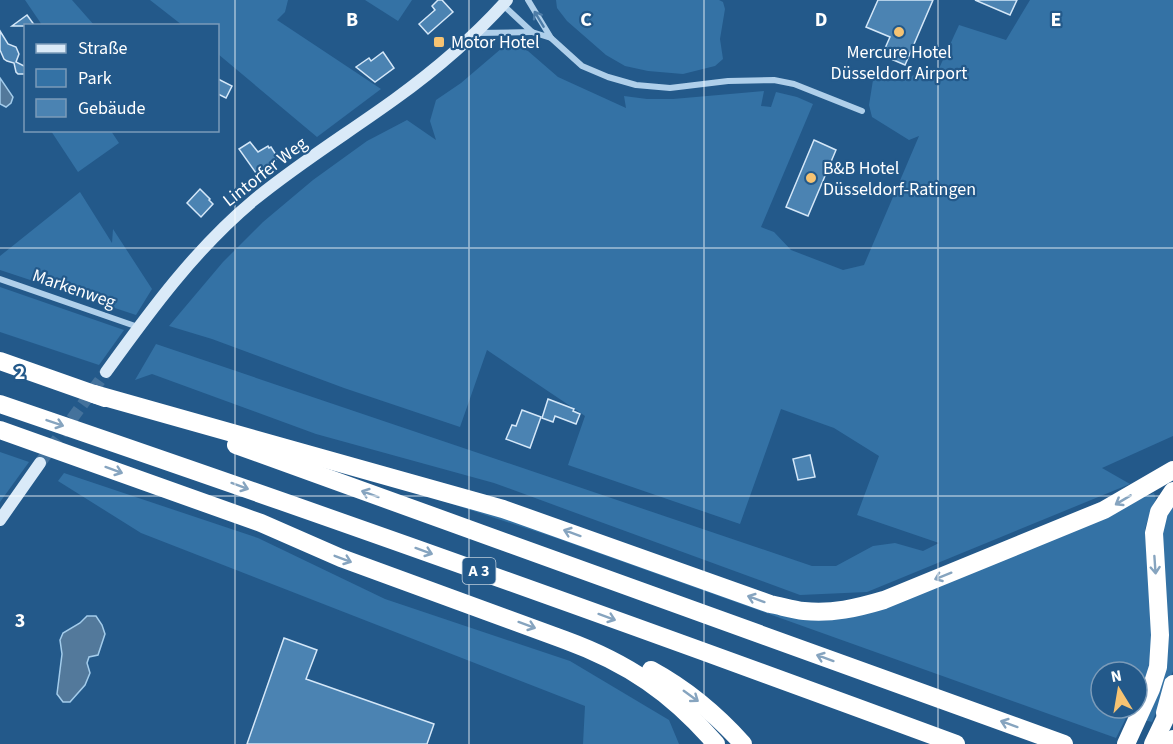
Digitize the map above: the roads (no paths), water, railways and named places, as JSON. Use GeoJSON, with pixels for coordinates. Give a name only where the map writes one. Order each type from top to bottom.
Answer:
{"type":"FeatureCollection","features":[{"type":"Feature","properties":{"kind":"highway","name":"A 3"},"geometry":{"type":"LineString","coordinates":[[0,361],[1064,744]]}},
{"type":"Feature","properties":{"kind":"highway"},"geometry":{"type":"LineString","coordinates":[[94,393],[503,509],[771,604],[802,611],[833,612],[858,608],[884,600],[1104,510],[1173,470]]}},
{"type":"Feature","properties":{"kind":"highway","name":"A 3"},"geometry":{"type":"LineString","coordinates":[[0,404],[227,481],[682,643],[956,744]]}},
{"type":"Feature","properties":{"kind":"highway"},"geometry":{"type":"LineString","coordinates":[[0,429],[261,523],[341,558],[582,646],[615,661],[662,691],[716,744]]}},
{"type":"Feature","properties":{"kind":"highway"},"geometry":{"type":"LineString","coordinates":[[1129,736],[1151,689],[1158,667],[1160,635],[1154,533],[1159,512],[1173,491]]}},
{"type":"Feature","properties":{"kind":"highway"},"geometry":{"type":"LineString","coordinates":[[582,646],[615,652],[660,675],[700,702],[743,744]]}},
{"type":"Feature","properties":{"kind":"highway"},"geometry":{"type":"LineString","coordinates":[[1164,738],[1173,684]]}},
{"type":"Feature","properties":{"kind":"highway"},"geometry":{"type":"LineString","coordinates":[[1164,738],[1173,702]]}},
{"type":"Feature","properties":{"kind":"main road","name":"Lintorfer Weg"},"geometry":{"type":"LineString","coordinates":[[106,372],[181,273],[253,201],[296,167],[396,99],[434,70],[476,33],[505,2]]}},
{"type":"Feature","properties":{"kind":"main road"},"geometry":{"type":"LineString","coordinates":[[0,520],[40,463]]}},
{"type":"Feature","properties":{"kind":"street","name":"Lintorfer Weg"},"geometry":{"type":"LineString","coordinates":[[528,0],[551,38],[582,66],[608,77],[636,85],[670,88],[729,81],[774,80],[794,84],[862,111]]}},
{"type":"Feature","properties":{"kind":"street","name":"Lintorfer Weg"},"geometry":{"type":"LineString","coordinates":[[505,2],[532,32]]}},
{"type":"Feature","properties":{"kind":"street","name":"Lintorfer Weg"},"geometry":{"type":"LineString","coordinates":[[476,33],[532,32],[551,38]]}},
{"type":"Feature","properties":{"kind":"street","name":"Markenweg"},"geometry":{"type":"LineString","coordinates":[[0,279],[138,327]]}},
{"type":"Feature","properties":{"kind":"tunnel"},"geometry":{"type":"LineString","coordinates":[[40,463],[106,372]]}},
{"type":"Feature","properties":{"kind":"place","name":"Mercure Hotel Düsseldorf Airport"},"geometry":{"type":"Point","coordinates":[899,32]}},
{"type":"Feature","properties":{"kind":"place","name":"Motor Hotel"},"geometry":{"type":"Point","coordinates":[439,42]}},
{"type":"Feature","properties":{"kind":"place","name":"B&B Hotel Düsseldorf-Ratingen"},"geometry":{"type":"Point","coordinates":[811,178]}}]}
